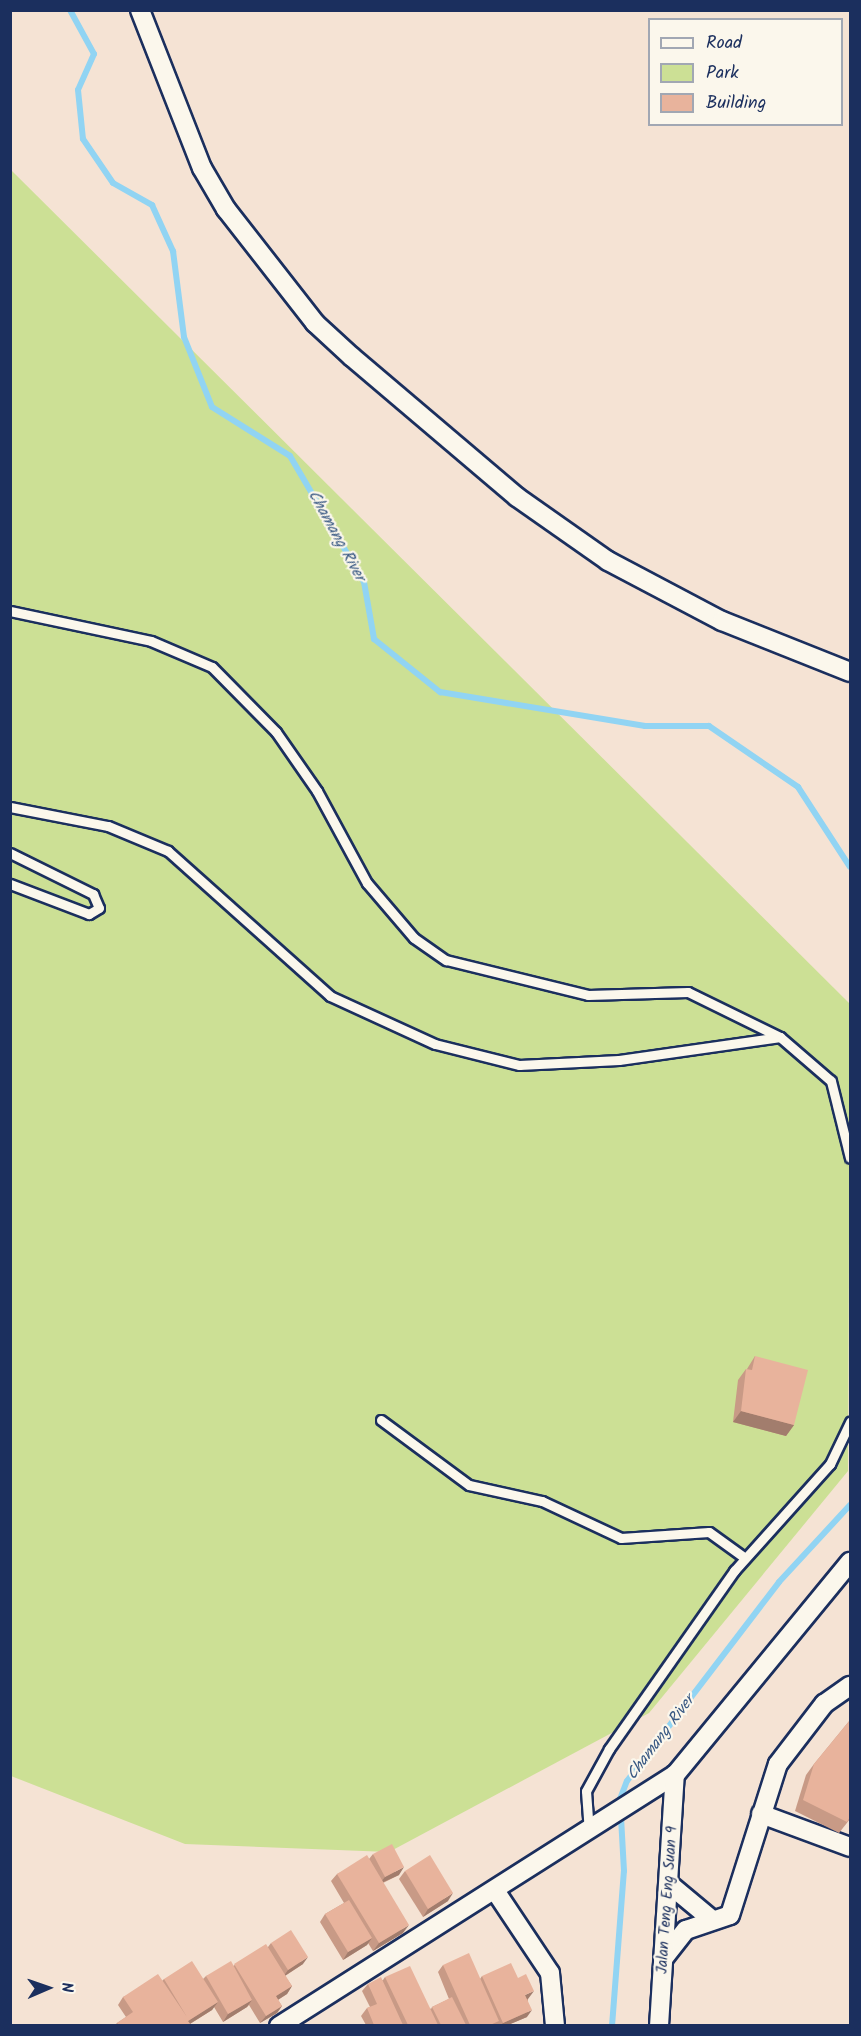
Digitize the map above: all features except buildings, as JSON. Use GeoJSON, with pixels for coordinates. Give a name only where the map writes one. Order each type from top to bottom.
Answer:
{"type":"FeatureCollection","features":[{"type":"Feature","properties":{"kind":"street"},"geometry":{"type":"LineString","coordinates":[[140,10],[202,168],[226,208],[315,323],[517,497],[608,561],[722,621],[850,672]]}},
{"type":"Feature","properties":{"kind":"street"},"geometry":{"type":"LineString","coordinates":[[279,2025],[612,1819],[675,1775],[850,1562]]}},
{"type":"Feature","properties":{"kind":"street"},"geometry":{"type":"LineString","coordinates":[[663,1959],[686,1930],[711,1919],[730,1916],[778,1764],[824,1704],[850,1686]]}},
{"type":"Feature","properties":{"kind":"street","name":"Jalan Teng Eng Suan 9"},"geometry":{"type":"LineString","coordinates":[[659,2025],[675,1775]]}},
{"type":"Feature","properties":{"kind":"street"},"geometry":{"type":"LineString","coordinates":[[761,1814],[850,1847]]}},
{"type":"Feature","properties":{"kind":"street"},"geometry":{"type":"LineString","coordinates":[[669,1884],[711,1919]]}},
{"type":"Feature","properties":{"kind":"street"},"geometry":{"type":"LineString","coordinates":[[496,1892],[550,1972],[555,2025]]}},
{"type":"Feature","properties":{"kind":"lane"},"geometry":{"type":"LineString","coordinates":[[10,611],[151,641],[212,667],[276,732],[317,791],[367,883],[414,938],[446,960],[588,995],[688,992],[780,1037],[831,1081],[850,1158]]}},
{"type":"Feature","properties":{"kind":"lane"},"geometry":{"type":"LineString","coordinates":[[10,807],[108,826],[168,851],[330,996],[435,1044],[519,1065],[619,1060],[780,1037]]}},
{"type":"Feature","properties":{"kind":"lane"},"geometry":{"type":"LineString","coordinates":[[10,853],[93,894],[99,908],[89,914],[10,884]]}},
{"type":"Feature","properties":{"kind":"lane"},"geometry":{"type":"LineString","coordinates":[[381,1420],[469,1485],[542,1502],[621,1538],[709,1532],[745,1558]]}},
{"type":"Feature","properties":{"kind":"lane"},"geometry":{"type":"LineString","coordinates":[[589,1833],[585,1798],[595,1773],[745,1558],[830,1464],[850,1422]]}},
{"type":"Feature","properties":{"kind":"green space"},"geometry":{"type":"Polygon","coordinates":[[[10,169],[850,1004],[848,1471],[649,1713],[389,1852],[185,1844],[11,1776],[10,169]]]}},
{"type":"Feature","properties":{"kind":"waterway","name":"Chamang River"},"geometry":{"type":"LineString","coordinates":[[70,10],[94,54],[78,90],[83,139],[113,183],[152,205],[173,251],[184,337],[212,407],[290,456],[364,582],[374,639],[440,692],[645,726],[709,726],[798,787],[850,867]]}},
{"type":"Feature","properties":{"kind":"waterway","name":"Chamang River"},"geometry":{"type":"LineString","coordinates":[[612,2026],[624,1871],[620,1799],[627,1781],[779,1582],[850,1505]]}}]}
